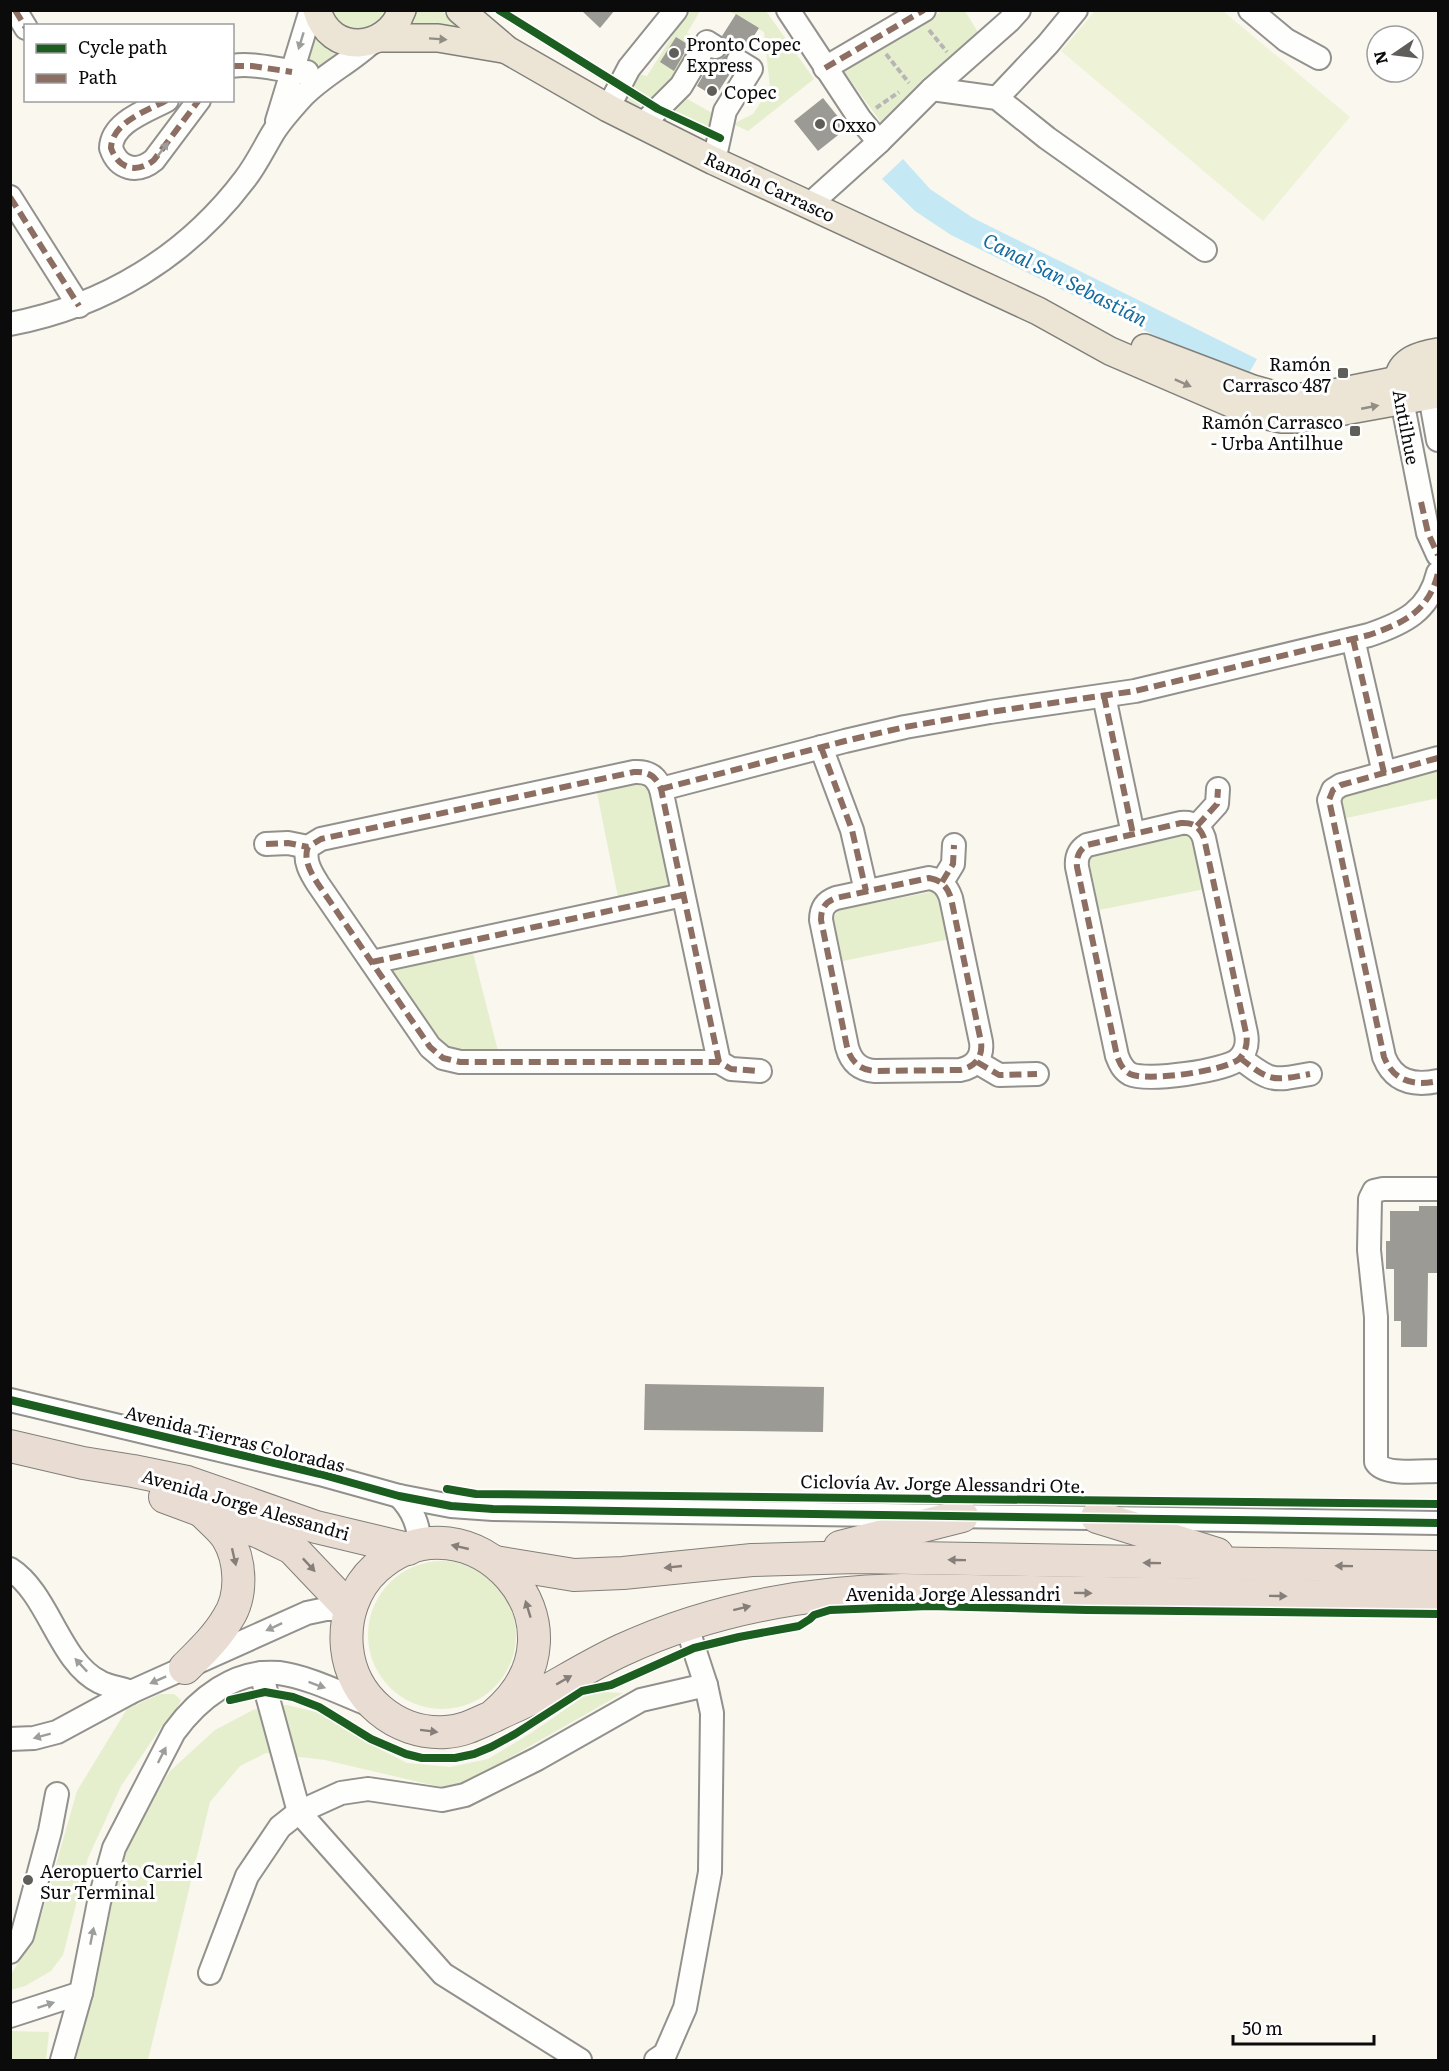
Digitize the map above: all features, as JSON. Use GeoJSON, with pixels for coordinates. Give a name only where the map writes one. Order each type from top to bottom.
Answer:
{"type":"FeatureCollection","features":[{"type":"Feature","properties":{"kind":"highway","name":"Avenida Jorge Alessandri"},"geometry":{"type":"LineString","coordinates":[[10,1446],[83,1463],[187,1482],[316,1527],[415,1547]]}},
{"type":"Feature","properties":{"kind":"highway","name":"Avenida Jorge Alessandri"},"geometry":{"type":"LineString","coordinates":[[83,1463],[130,1485],[267,1535],[292,1548],[350,1609]]}},
{"type":"Feature","properties":{"kind":"highway"},"geometry":{"type":"LineString","coordinates":[[185,1668],[218,1634],[230,1616],[237,1596],[238,1577],[232,1548],[226,1536],[201,1511]]}},
{"type":"Feature","properties":{"kind":"highway"},"geometry":{"type":"LineString","coordinates":[[794,1558],[962,1516]]}},
{"type":"Feature","properties":{"kind":"highway"},"geometry":{"type":"LineString","coordinates":[[1097,1517],[1253,1565]]}},
{"type":"Feature","properties":{"kind":"highway","name":"Avenida Jorge Alessandri"},"geometry":{"type":"LineString","coordinates":[[493,1716],[505,1706],[524,1679],[533,1648],[531,1616],[526,1600],[507,1573],[495,1562],[478,1552],[460,1546],[441,1544],[415,1547],[388,1559],[375,1569],[356,1595],[350,1609],[346,1640],[351,1670],[358,1684],[376,1708],[403,1725],[433,1732],[464,1729],[493,1716],[541,1694],[621,1650],[686,1624],[751,1605],[822,1594],[862,1591],[1438,1598]]}},
{"type":"Feature","properties":{"kind":"highway","name":"Avenida Jorge Alessandri"},"geometry":{"type":"LineString","coordinates":[[495,1562],[574,1575],[623,1573],[721,1562],[857,1557],[1438,1567]]}},
{"type":"Feature","properties":{"kind":"main road","name":"Ramón Carrasco"},"geometry":{"type":"LineString","coordinates":[[317,10],[322,24],[336,36],[354,43],[438,38],[507,50]]}},
{"type":"Feature","properties":{"kind":"main road"},"geometry":{"type":"LineString","coordinates":[[376,40],[394,26],[402,10]]}},
{"type":"Feature","properties":{"kind":"main road","name":"Ramón Carrasco"},"geometry":{"type":"LineString","coordinates":[[460,10],[507,50],[608,108],[809,205],[1038,311],[1110,351],[1240,408],[1267,417],[1300,419],[1318,417],[1434,378]]}},
{"type":"Feature","properties":{"kind":"main road"},"geometry":{"type":"LineString","coordinates":[[1400,391],[1399,373],[1407,363],[1421,356],[1434,378]]}},
{"type":"Feature","properties":{"kind":"street"},"geometry":{"type":"LineString","coordinates":[[15,10],[24,25]]}},
{"type":"Feature","properties":{"kind":"street"},"geometry":{"type":"LineString","coordinates":[[274,131],[310,10]]}},
{"type":"Feature","properties":{"kind":"street"},"geometry":{"type":"LineString","coordinates":[[608,108],[629,68],[676,10]]}},
{"type":"Feature","properties":{"kind":"street"},"geometry":{"type":"LineString","coordinates":[[788,10],[860,119],[879,142]]}},
{"type":"Feature","properties":{"kind":"street"},"geometry":{"type":"LineString","coordinates":[[809,205],[1019,10]]}},
{"type":"Feature","properties":{"kind":"street"},"geometry":{"type":"LineString","coordinates":[[997,98],[1048,44],[1076,10]]}},
{"type":"Feature","properties":{"kind":"street"},"geometry":{"type":"LineString","coordinates":[[1250,10],[1286,40],[1319,57]]}},
{"type":"Feature","properties":{"kind":"street"},"geometry":{"type":"LineString","coordinates":[[825,68],[921,13]]}},
{"type":"Feature","properties":{"kind":"street"},"geometry":{"type":"LineString","coordinates":[[10,324],[79,306],[141,274],[189,239],[246,178],[274,131],[302,97],[330,72],[355,57],[376,40]]}},
{"type":"Feature","properties":{"kind":"street"},"geometry":{"type":"LineString","coordinates":[[642,124],[681,86],[708,42],[715,47]]}},
{"type":"Feature","properties":{"kind":"street"},"geometry":{"type":"LineString","coordinates":[[714,160],[725,111],[751,69],[738,61]]}},
{"type":"Feature","properties":{"kind":"street"},"geometry":{"type":"LineString","coordinates":[[234,66],[252,66],[292,72],[330,72]]}},
{"type":"Feature","properties":{"kind":"street"},"geometry":{"type":"LineString","coordinates":[[932,89],[997,98],[1047,138],[1205,250]]}},
{"type":"Feature","properties":{"kind":"street"},"geometry":{"type":"LineString","coordinates":[[164,102],[116,132],[112,138],[111,148],[120,164],[135,169],[147,165],[160,153],[198,102]]}},
{"type":"Feature","properties":{"kind":"street"},"geometry":{"type":"LineString","coordinates":[[10,197],[79,306]]}},
{"type":"Feature","properties":{"kind":"street","name":"Antilhue"},"geometry":{"type":"LineString","coordinates":[[1434,378],[1438,440]]}},
{"type":"Feature","properties":{"kind":"street","name":"Antilhue"},"geometry":{"type":"LineString","coordinates":[[1400,391],[1416,474],[1433,499],[1428,533],[1438,555]]}},
{"type":"Feature","properties":{"kind":"street"},"geometry":{"type":"LineString","coordinates":[[661,789],[821,747],[946,719],[1176,683],[1353,639],[1384,630],[1416,613],[1430,597],[1438,573]]}},
{"type":"Feature","properties":{"kind":"street"},"geometry":{"type":"LineString","coordinates":[[1353,639],[1384,773]]}},
{"type":"Feature","properties":{"kind":"street"},"geometry":{"type":"LineString","coordinates":[[1104,696],[1133,834]]}},
{"type":"Feature","properties":{"kind":"street"},"geometry":{"type":"LineString","coordinates":[[821,747],[852,830],[866,891]]}},
{"type":"Feature","properties":{"kind":"street"},"geometry":{"type":"LineString","coordinates":[[1438,758],[1337,787],[1331,794],[1329,806],[1384,1057],[1388,1066],[1402,1080],[1416,1083],[1438,1080]]}},
{"type":"Feature","properties":{"kind":"street"},"geometry":{"type":"LineString","coordinates":[[266,844],[288,843],[308,847],[321,839],[634,772],[646,772],[652,775],[661,789],[719,1062]]}},
{"type":"Feature","properties":{"kind":"street"},"geometry":{"type":"LineString","coordinates":[[1197,826],[1217,804],[1218,789]]}},
{"type":"Feature","properties":{"kind":"street"},"geometry":{"type":"LineString","coordinates":[[1181,823],[1192,823],[1197,826],[1204,838],[1246,1033],[1246,1047],[1240,1058],[1227,1065],[1167,1077],[1136,1076],[1120,1064],[1077,862],[1079,852],[1087,845],[1133,834],[1181,823]]}},
{"type":"Feature","properties":{"kind":"street"},"geometry":{"type":"LineString","coordinates":[[942,882],[953,864],[954,845]]}},
{"type":"Feature","properties":{"kind":"street"},"geometry":{"type":"LineString","coordinates":[[308,847],[306,857],[311,873],[430,1047],[451,1061],[719,1062],[731,1069],[760,1071]]}},
{"type":"Feature","properties":{"kind":"street"},"geometry":{"type":"LineString","coordinates":[[922,879],[936,879],[946,887],[951,898],[981,1042],[982,1049],[977,1062],[972,1066],[960,1070],[875,1071],[862,1068],[852,1060],[846,1047],[821,913],[823,906],[831,899],[866,891],[922,879]]}},
{"type":"Feature","properties":{"kind":"street"},"geometry":{"type":"LineString","coordinates":[[372,962],[683,895]]}},
{"type":"Feature","properties":{"kind":"street"},"geometry":{"type":"LineString","coordinates":[[1240,1058],[1271,1079],[1310,1074]]}},
{"type":"Feature","properties":{"kind":"street"},"geometry":{"type":"LineString","coordinates":[[977,1062],[999,1075],[1037,1074]]}},
{"type":"Feature","properties":{"kind":"street"},"geometry":{"type":"LineString","coordinates":[[1438,1190],[1383,1189],[1374,1191],[1370,1199],[1369,1250],[1376,1317],[1376,1462],[1378,1466],[1389,1470],[1438,1471]]}},
{"type":"Feature","properties":{"kind":"street","name":"Avenida Tierras Coloradas"},"geometry":{"type":"LineString","coordinates":[[10,1400],[320,1474],[399,1496],[451,1506],[504,1509],[962,1516]]}},
{"type":"Feature","properties":{"kind":"street"},"geometry":{"type":"LineString","coordinates":[[399,1496],[413,1512],[418,1525],[415,1547]]}},
{"type":"Feature","properties":{"kind":"street"},"geometry":{"type":"LineString","coordinates":[[962,1516],[1438,1522]]}},
{"type":"Feature","properties":{"kind":"street"},"geometry":{"type":"LineString","coordinates":[[10,1569],[27,1583],[65,1646],[82,1668],[100,1683],[131,1692]]}},
{"type":"Feature","properties":{"kind":"street"},"geometry":{"type":"LineString","coordinates":[[10,1740],[34,1738],[57,1732],[131,1692],[307,1613],[326,1609],[350,1609]]}},
{"type":"Feature","properties":{"kind":"street"},"geometry":{"type":"LineString","coordinates":[[656,2061],[665,2054],[685,2008],[710,1872],[712,1713],[706,1685],[686,1624]]}},
{"type":"Feature","properties":{"kind":"street"},"geometry":{"type":"LineString","coordinates":[[261,1673],[299,1812],[443,1974],[580,2061]]}},
{"type":"Feature","properties":{"kind":"street"},"geometry":{"type":"LineString","coordinates":[[62,2061],[81,1994],[99,1902],[114,1848],[174,1732],[195,1707],[220,1687],[261,1673],[292,1676],[376,1708]]}},
{"type":"Feature","properties":{"kind":"street"},"geometry":{"type":"LineString","coordinates":[[210,1973],[247,1876],[280,1827],[299,1812],[341,1793],[368,1789],[442,1800],[465,1795],[537,1759],[641,1700],[706,1685]]}},
{"type":"Feature","properties":{"kind":"street"},"geometry":{"type":"LineString","coordinates":[[10,1952],[22,1936],[50,1831],[57,1794]]}},
{"type":"Feature","properties":{"kind":"street"},"geometry":{"type":"LineString","coordinates":[[10,2016],[81,1994]]}},
{"type":"Feature","properties":{"kind":"path"},"geometry":{"type":"LineString","coordinates":[[921,13],[950,55]]}},
{"type":"Feature","properties":{"kind":"path"},"geometry":{"type":"LineString","coordinates":[[875,39],[910,84]]}},
{"type":"Feature","properties":{"kind":"green space"},"geometry":{"type":"Polygon","coordinates":[[[440,10],[467,29],[408,29],[416,11],[440,10]]]}},
{"type":"Feature","properties":{"kind":"green space"},"geometry":{"type":"Polygon","coordinates":[[[328,11],[391,11],[387,18],[360,32],[341,26],[328,11]]]}},
{"type":"Feature","properties":{"kind":"green space"},"geometry":{"type":"Polygon","coordinates":[[[691,11],[700,11],[687,33],[696,38],[664,88],[648,103],[640,106],[622,102],[639,74],[647,76],[691,11]]]}},
{"type":"Feature","properties":{"kind":"green space"},"geometry":{"type":"Polygon","coordinates":[[[729,11],[766,11],[814,79],[748,131],[733,124],[753,114],[770,88],[764,32],[729,11]]]}},
{"type":"Feature","properties":{"kind":"green space"},"geometry":{"type":"Polygon","coordinates":[[[942,11],[965,11],[979,34],[883,125],[842,69],[942,11]]]}},
{"type":"Feature","properties":{"kind":"green space"},"geometry":{"type":"Polygon","coordinates":[[[1095,11],[1223,11],[1350,117],[1263,221],[1061,51],[1095,11]]]}},
{"type":"Feature","properties":{"kind":"green space"},"geometry":{"type":"Polygon","coordinates":[[[311,29],[323,43],[330,48],[340,50],[321,65],[301,67],[311,29]]]}},
{"type":"Feature","properties":{"kind":"green space"},"geometry":{"type":"Polygon","coordinates":[[[682,96],[712,113],[708,138],[661,115],[682,96]]]}},
{"type":"Feature","properties":{"kind":"green space"},"geometry":{"type":"Polygon","coordinates":[[[1438,771],[1438,798],[1342,819],[1337,793],[1438,771]]]}},
{"type":"Feature","properties":{"kind":"green space"},"geometry":{"type":"Polygon","coordinates":[[[648,777],[670,885],[662,893],[619,902],[596,788],[648,777]]]}},
{"type":"Feature","properties":{"kind":"green space"},"geometry":{"type":"Polygon","coordinates":[[[1193,834],[1205,889],[1099,910],[1088,855],[1193,834]]]}},
{"type":"Feature","properties":{"kind":"green space"},"geometry":{"type":"Polygon","coordinates":[[[931,892],[942,898],[950,939],[838,962],[830,922],[839,910],[931,892]]]}},
{"type":"Feature","properties":{"kind":"green space"},"geometry":{"type":"Polygon","coordinates":[[[473,953],[499,1055],[448,1054],[390,968],[473,953]]]}},
{"type":"Feature","properties":{"kind":"green space"},"geometry":{"type":"Polygon","coordinates":[[[442,1561],[470,1566],[495,1582],[511,1607],[516,1635],[511,1663],[495,1688],[470,1704],[442,1709],[414,1704],[389,1688],[373,1663],[368,1635],[373,1607],[389,1582],[414,1566],[442,1561]]]}},
{"type":"Feature","properties":{"kind":"green space"},"geometry":{"type":"Polygon","coordinates":[[[600,1692],[623,1693],[453,1790],[325,1760],[266,1753],[240,1766],[210,1802],[148,2060],[74,2060],[100,1938],[120,1867],[141,1819],[170,1771],[215,1730],[253,1710],[287,1705],[324,1714],[362,1740],[407,1763],[450,1767],[488,1759],[583,1697],[600,1692]]]}},
{"type":"Feature","properties":{"kind":"green space"},"geometry":{"type":"Polygon","coordinates":[[[160,1694],[174,1694],[181,1700],[175,1712],[162,1726],[121,1786],[88,1858],[63,1955],[51,1971],[25,1986],[11,1990],[10,1976],[30,1944],[42,1913],[77,1791],[127,1709],[160,1694]]]}},
{"type":"Feature","properties":{"kind":"green space"},"geometry":{"type":"Polygon","coordinates":[[[11,2031],[49,2032],[46,2060],[11,2060],[11,2031]]]}},
{"type":"Feature","properties":{"kind":"water","name":"Canal San Sebastián"},"geometry":{"type":"Polygon","coordinates":[[[903,159],[930,189],[973,218],[1257,359],[1245,380],[951,235],[915,211],[882,179],[903,159]]]}},
{"type":"Feature","properties":{"kind":"building"},"geometry":{"type":"Polygon","coordinates":[[[581,10],[615,10],[600,28],[581,10]]]}},
{"type":"Feature","properties":{"kind":"building"},"geometry":{"type":"Polygon","coordinates":[[[736,14],[759,28],[745,50],[731,49],[727,53],[727,41],[722,36],[736,14]]]}},
{"type":"Feature","properties":{"kind":"building","name":"Pronto Copec Express"},"geometry":{"type":"Polygon","coordinates":[[[676,37],[689,45],[674,71],[660,62],[676,37]]]}},
{"type":"Feature","properties":{"kind":"building"},"geometry":{"type":"Polygon","coordinates":[[[727,54],[726,68],[731,72],[715,97],[697,86],[712,60],[721,59],[727,54]]]}},
{"type":"Feature","properties":{"kind":"building","name":"Oxxo"},"geometry":{"type":"Polygon","coordinates":[[[823,98],[847,128],[818,151],[794,121],[823,98]]]}},
{"type":"Feature","properties":{"kind":"building"},"geometry":{"type":"Polygon","coordinates":[[[1419,1206],[1438,1206],[1438,1273],[1428,1273],[1427,1347],[1401,1347],[1401,1321],[1394,1321],[1394,1269],[1386,1269],[1386,1241],[1390,1241],[1390,1211],[1419,1211],[1419,1206]]]}},
{"type":"Feature","properties":{"kind":"building"},"geometry":{"type":"Polygon","coordinates":[[[645,1384],[824,1387],[823,1432],[644,1430],[645,1384]]]}},
{"type":"Feature","properties":{"kind":"marked path"},"geometry":{"type":"LineString","coordinates":[[15,10],[24,25]]}},
{"type":"Feature","properties":{"kind":"marked path"},"geometry":{"type":"LineString","coordinates":[[825,68],[924,10]]}},
{"type":"Feature","properties":{"kind":"marked path"},"geometry":{"type":"LineString","coordinates":[[234,66],[252,66],[292,72]]}},
{"type":"Feature","properties":{"kind":"marked path"},"geometry":{"type":"LineString","coordinates":[[163,102],[132,118],[117,131],[111,148],[123,165],[135,168],[154,160],[198,102]]}},
{"type":"Feature","properties":{"kind":"marked path"},"geometry":{"type":"LineString","coordinates":[[10,197],[79,306]]}},
{"type":"Feature","properties":{"kind":"marked path"},"geometry":{"type":"LineString","coordinates":[[1421,502],[1428,533],[1438,555]]}},
{"type":"Feature","properties":{"kind":"marked path"},"geometry":{"type":"LineString","coordinates":[[661,789],[905,727],[1135,691],[1369,635],[1393,626],[1413,614],[1428,597],[1438,573]]}},
{"type":"Feature","properties":{"kind":"marked path"},"geometry":{"type":"LineString","coordinates":[[1353,639],[1384,773]]}},
{"type":"Feature","properties":{"kind":"marked path"},"geometry":{"type":"LineString","coordinates":[[1104,696],[1133,834]]}},
{"type":"Feature","properties":{"kind":"marked path"},"geometry":{"type":"LineString","coordinates":[[821,747],[852,830],[866,891]]}},
{"type":"Feature","properties":{"kind":"marked path"},"geometry":{"type":"LineString","coordinates":[[1438,758],[1341,785],[1333,790],[1329,800],[1384,1057],[1399,1077],[1421,1083],[1438,1081]]}},
{"type":"Feature","properties":{"kind":"marked path"},"geometry":{"type":"LineString","coordinates":[[719,1062],[661,789],[651,775],[634,772],[321,839],[308,847],[307,862],[318,884],[430,1047],[443,1058],[460,1062],[719,1062],[731,1069],[760,1071]]}},
{"type":"Feature","properties":{"kind":"marked path"},"geometry":{"type":"LineString","coordinates":[[1197,826],[1217,804],[1218,789]]}},
{"type":"Feature","properties":{"kind":"marked path"},"geometry":{"type":"LineString","coordinates":[[1181,823],[1196,826],[1204,838],[1247,1044],[1239,1059],[1218,1068],[1168,1076],[1139,1076],[1125,1071],[1117,1056],[1077,860],[1080,852],[1087,845],[1181,823]]}},
{"type":"Feature","properties":{"kind":"marked path"},"geometry":{"type":"LineString","coordinates":[[266,844],[288,843],[308,847]]}},
{"type":"Feature","properties":{"kind":"marked path"},"geometry":{"type":"LineString","coordinates":[[942,882],[953,864],[954,845]]}},
{"type":"Feature","properties":{"kind":"marked path"},"geometry":{"type":"LineString","coordinates":[[929,878],[943,884],[951,898],[981,1042],[981,1052],[974,1064],[960,1070],[875,1071],[865,1069],[854,1061],[847,1047],[821,920],[823,909],[829,901],[836,898],[929,878]]}},
{"type":"Feature","properties":{"kind":"marked path"},"geometry":{"type":"LineString","coordinates":[[372,962],[683,895]]}},
{"type":"Feature","properties":{"kind":"marked path"},"geometry":{"type":"LineString","coordinates":[[1240,1058],[1259,1072],[1272,1078],[1310,1074]]}},
{"type":"Feature","properties":{"kind":"marked path"},"geometry":{"type":"LineString","coordinates":[[977,1062],[999,1075],[1037,1074]]}},
{"type":"Feature","properties":{"kind":"cycle path"},"geometry":{"type":"LineString","coordinates":[[499,10],[658,109],[720,138]]}},
{"type":"Feature","properties":{"kind":"cycle path"},"geometry":{"type":"LineString","coordinates":[[10,1400],[320,1474],[399,1496],[451,1506],[493,1509],[1438,1523]]}},
{"type":"Feature","properties":{"kind":"cycle path","name":"Ciclovía Av. Jorge Alessandri Ote."},"geometry":{"type":"LineString","coordinates":[[447,1489],[476,1494],[1438,1504]]}},
{"type":"Feature","properties":{"kind":"cycle path"},"geometry":{"type":"LineString","coordinates":[[230,1700],[265,1692],[293,1697],[319,1707],[371,1739],[406,1754],[422,1758],[455,1758],[491,1747],[582,1691],[611,1685],[694,1648],[799,1626],[814,1615],[830,1610],[929,1606],[1438,1614]]}},
{"type":"Feature","properties":{"kind":"place","name":"Pronto Copec Express"},"geometry":{"type":"Point","coordinates":[674,53]}},
{"type":"Feature","properties":{"kind":"place","name":"Copec"},"geometry":{"type":"Point","coordinates":[712,91]}},
{"type":"Feature","properties":{"kind":"place","name":"Oxxo"},"geometry":{"type":"Point","coordinates":[820,124]}},
{"type":"Feature","properties":{"kind":"place","name":"Ramón Carrasco 487"},"geometry":{"type":"Point","coordinates":[1343,373]}},
{"type":"Feature","properties":{"kind":"place","name":"Ramón Carrasco - Urba Antilhue"},"geometry":{"type":"Point","coordinates":[1355,431]}},
{"type":"Feature","properties":{"kind":"place","name":"Aeropuerto Carriel Sur Terminal"},"geometry":{"type":"Point","coordinates":[28,1880]}}]}
